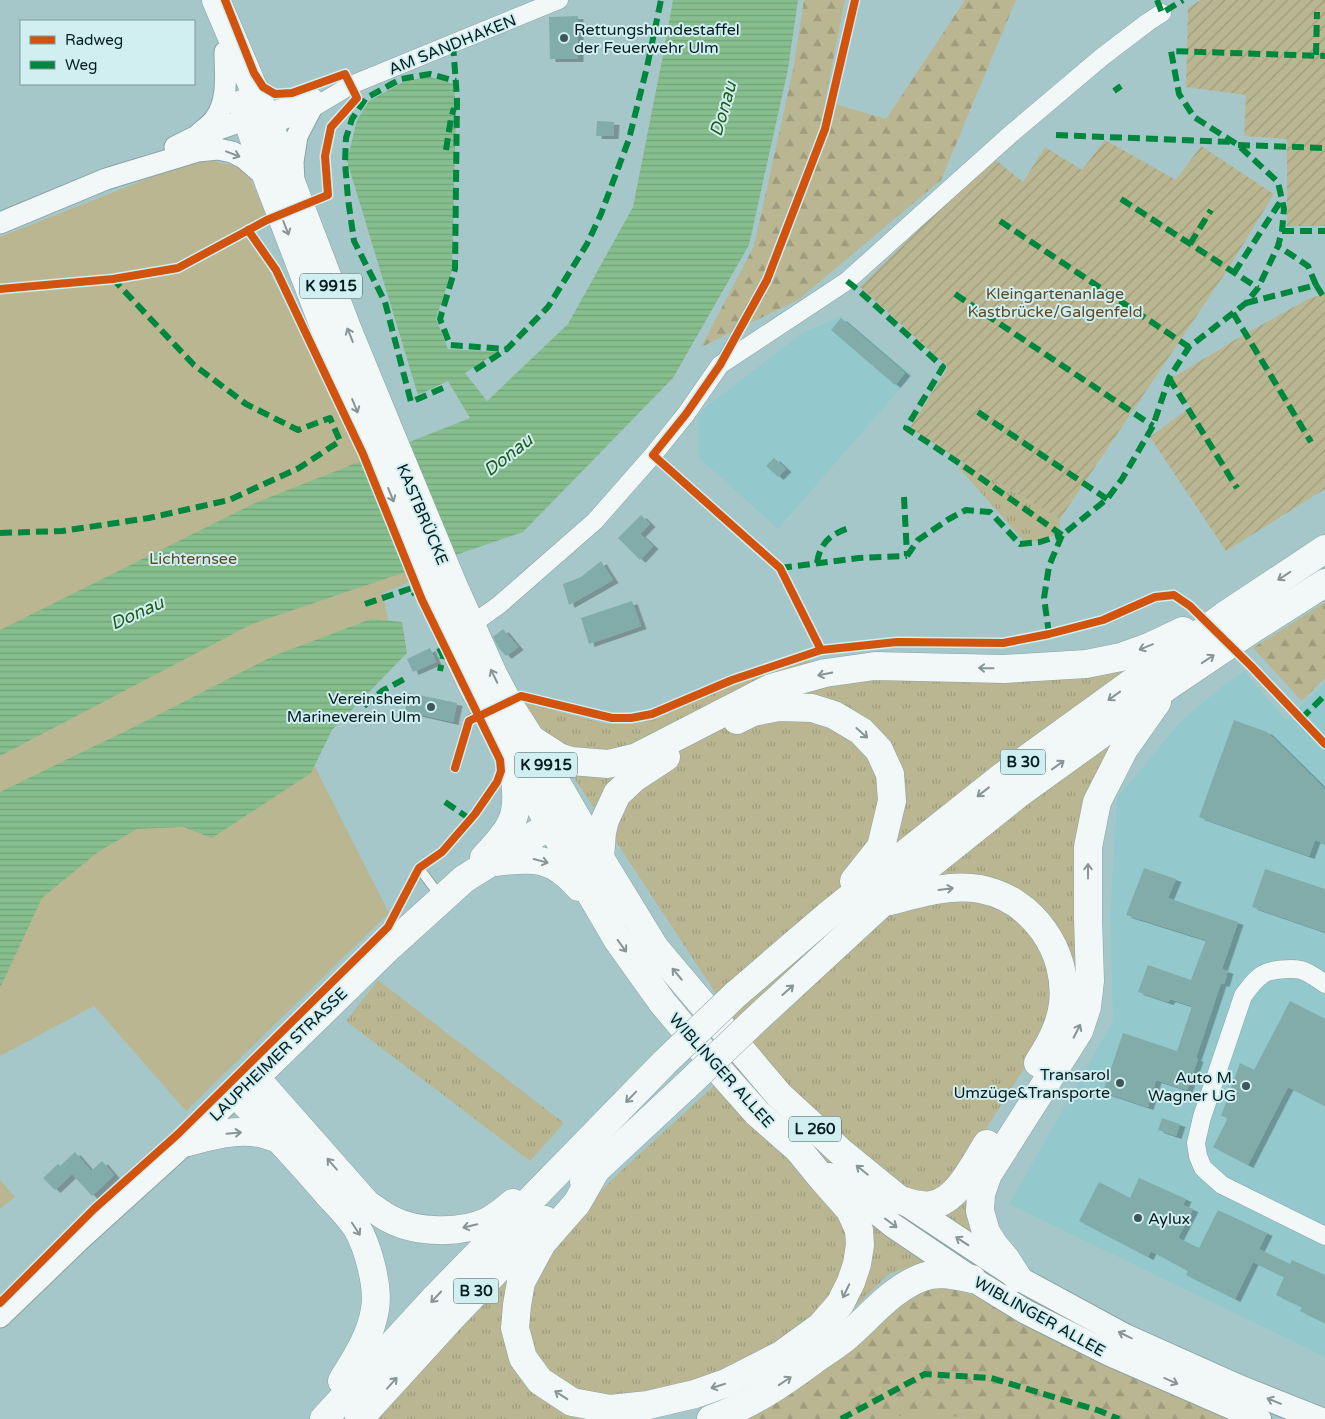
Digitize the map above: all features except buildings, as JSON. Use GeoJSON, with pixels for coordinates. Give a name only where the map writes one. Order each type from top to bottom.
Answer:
{"type":"FeatureCollection","features":[{"type":"Feature","properties":{"kind":"main road","name":"K 9915"},"geometry":{"type":"LineString","coordinates":[[208,0],[225,52],[258,123],[295,192],[383,445]]}},
{"type":"Feature","properties":{"kind":"main road","name":"K 9915"},"geometry":{"type":"LineString","coordinates":[[216,0],[258,123],[269,183],[338,363],[383,445]]}},
{"type":"Feature","properties":{"kind":"main road","name":"KASTBRÜCKE"},"geometry":{"type":"LineString","coordinates":[[383,445],[460,629]]}},
{"type":"Feature","properties":{"kind":"main road","name":"B 30"},"geometry":{"type":"LineString","coordinates":[[324,1419],[435,1298],[555,1174],[665,1062],[735,995],[827,916],[1003,776],[1224,616],[1325,549]]}},
{"type":"Feature","properties":{"kind":"main road","name":"B 30"},"geometry":{"type":"LineString","coordinates":[[359,1419],[458,1310],[597,1168],[882,903],[1017,795],[1168,686],[1325,583]]}},
{"type":"Feature","properties":{"kind":"main road"},"geometry":{"type":"LineString","coordinates":[[524,729],[559,757],[571,762],[608,764],[637,757],[771,688],[825,673],[875,666],[1004,669],[1086,664],[1121,657],[1224,616]]}},
{"type":"Feature","properties":{"kind":"main road","name":"K 9915"},"geometry":{"type":"LineString","coordinates":[[460,629],[493,674],[524,729]]}},
{"type":"Feature","properties":{"kind":"main road","name":"WIBLINGER ALLEE"},"geometry":{"type":"LineString","coordinates":[[460,629],[472,684],[513,761],[562,818],[600,858],[655,948],[779,1095],[841,1152],[900,1200],[1018,1278],[1125,1336],[1239,1387],[1319,1419]]}},
{"type":"Feature","properties":{"kind":"main road"},"geometry":{"type":"LineString","coordinates":[[1018,1278],[986,1232],[980,1211],[981,1194],[988,1174],[1079,1030],[1087,1007],[1090,981],[1088,847],[1097,802],[1124,749],[1168,686]]}},
{"type":"Feature","properties":{"kind":"main road"},"geometry":{"type":"LineString","coordinates":[[600,858],[602,832],[607,814],[617,794],[634,778],[662,759],[753,712],[779,707],[812,708],[834,715],[861,731],[879,750],[890,774],[891,783],[892,801],[881,846],[827,916]]}},
{"type":"Feature","properties":{"kind":"main road","name":"WIBLINGER ALLEE"},"geometry":{"type":"LineString","coordinates":[[524,729],[596,905],[616,939],[662,1002],[757,1113],[798,1149],[892,1225],[972,1279],[1026,1312],[1110,1354],[1259,1419]]}},
{"type":"Feature","properties":{"kind":"main road"},"geometry":{"type":"LineString","coordinates":[[464,879],[504,836],[513,822],[517,807],[513,761]]}},
{"type":"Feature","properties":{"kind":"main road","name":"LAUPHEIMER STRASSE"},"geometry":{"type":"LineString","coordinates":[[246,1086],[390,946],[464,879],[562,818]]}},
{"type":"Feature","properties":{"kind":"main road","name":"L 260"},"geometry":{"type":"LineString","coordinates":[[493,862],[530,858],[556,866],[572,879],[596,905]]}},
{"type":"Feature","properties":{"kind":"main road"},"geometry":{"type":"LineString","coordinates":[[882,903],[919,893],[962,887],[996,894],[1028,912],[1042,926],[1058,956],[1064,991],[1063,1005],[1054,1039],[960,1186],[942,1203],[930,1206],[900,1200]]}},
{"type":"Feature","properties":{"kind":"main road"},"geometry":{"type":"LineString","coordinates":[[246,1086],[280,1140],[356,1226],[370,1263],[376,1307],[368,1335],[363,1348],[320,1419]]}},
{"type":"Feature","properties":{"kind":"main road"},"geometry":{"type":"LineString","coordinates":[[246,1086],[367,1204],[391,1220],[415,1228],[440,1230],[466,1228],[488,1221],[509,1206],[532,1184],[555,1174]]}},
{"type":"Feature","properties":{"kind":"main road"},"geometry":{"type":"LineString","coordinates":[[188,1142],[238,1132],[259,1133],[280,1140]]}},
{"type":"Feature","properties":{"kind":"main road"},"geometry":{"type":"LineString","coordinates":[[597,1168],[577,1203],[542,1244],[521,1282],[515,1328],[523,1358],[540,1381],[572,1402],[610,1409],[648,1406],[726,1384],[781,1355],[820,1326],[840,1304],[851,1282],[857,1264],[860,1245],[859,1230],[850,1210],[798,1149]]}},
{"type":"Feature","properties":{"kind":"main road"},"geometry":{"type":"LineString","coordinates":[[711,1419],[750,1402],[784,1382],[845,1338],[906,1284],[924,1276],[937,1274],[972,1279]]}},
{"type":"Feature","properties":{"kind":"street","name":"AM SANDHAKEN"},"geometry":{"type":"LineString","coordinates":[[258,123],[560,0]]}},
{"type":"Feature","properties":{"kind":"street"},"geometry":{"type":"LineString","coordinates":[[460,629],[499,605],[595,521],[686,414],[720,365],[847,281],[1012,133],[1102,57],[1162,13]]}},
{"type":"Feature","properties":{"kind":"street"},"geometry":{"type":"LineString","coordinates":[[194,138],[215,119],[223,103],[225,52]]}},
{"type":"Feature","properties":{"kind":"street","name":"AM SANDHAKEN"},"geometry":{"type":"LineString","coordinates":[[258,123],[311,109],[346,88]]}},
{"type":"Feature","properties":{"kind":"street"},"geometry":{"type":"LineString","coordinates":[[295,192],[293,162],[297,136],[311,109]]}},
{"type":"Feature","properties":{"kind":"street"},"geometry":{"type":"LineString","coordinates":[[0,223],[106,179],[194,138],[258,123]]}},
{"type":"Feature","properties":{"kind":"street"},"geometry":{"type":"LineString","coordinates":[[106,179],[187,153],[218,149],[232,152],[244,158],[269,183]]}},
{"type":"Feature","properties":{"kind":"street"},"geometry":{"type":"LineString","coordinates":[[1325,984],[1301,970],[1287,969],[1263,973],[1253,982],[1243,996],[1202,1117],[1196,1143],[1198,1156],[1203,1168],[1222,1185],[1325,1236]]}},
{"type":"Feature","properties":{"kind":"street","name":"LAUPHEIMER STRASSE"},"geometry":{"type":"LineString","coordinates":[[0,1317],[246,1086]]}},
{"type":"Feature","properties":{"kind":"lane"},"geometry":{"type":"LineString","coordinates":[[720,365],[767,280],[825,129],[855,0]]}},
{"type":"Feature","properties":{"kind":"lane"},"geometry":{"type":"LineString","coordinates":[[455,768],[469,721],[473,718]]}},
{"type":"Feature","properties":{"kind":"lane"},"geometry":{"type":"LineString","coordinates":[[419,868],[442,898]]}},
{"type":"Feature","properties":{"kind":"shaded area"},"geometry":{"type":"Polygon","coordinates":[[[841,316],[912,375],[778,529],[699,458],[699,418],[702,410],[801,334],[841,316]]]}},
{"type":"Feature","properties":{"kind":"shaded area"},"geometry":{"type":"Polygon","coordinates":[[[1244,671],[1286,720],[1325,683],[1325,1357],[1009,1204],[1113,1021],[1110,914],[1117,798],[1181,721],[1244,671]]]}},
{"type":"Feature","properties":{"kind":"green space"},"geometry":{"type":"Polygon","coordinates":[[[804,0],[845,0],[825,101],[886,119],[965,0],[1016,0],[941,180],[798,300],[701,347],[754,246],[793,70],[804,0]]]}},
{"type":"Feature","properties":{"kind":"green space"},"geometry":{"type":"Polygon","coordinates":[[[1201,0],[1325,0],[1325,226],[1287,226],[1287,139],[1244,136],[1246,95],[1186,87],[1188,8],[1201,0]]]}},
{"type":"Feature","properties":{"kind":"green space","name":"Kleingartenanlage Kastbrücke/Galgenfeld"},"geometry":{"type":"Polygon","coordinates":[[[1105,140],[1176,180],[1201,146],[1274,194],[1228,269],[1060,519],[963,462],[910,428],[948,367],[860,287],[992,157],[1023,182],[1045,147],[1082,170],[1105,140]]]}},
{"type":"Feature","properties":{"kind":"green space","name":"Lichternsee"},"geometry":{"type":"Polygon","coordinates":[[[200,158],[245,168],[267,215],[246,225],[346,423],[412,581],[383,593],[396,663],[308,753],[389,913],[186,1111],[94,1006],[0,1056],[0,237],[200,158]]]}},
{"type":"Feature","properties":{"kind":"green space"},"geometry":{"type":"Polygon","coordinates":[[[1325,295],[1325,489],[1226,551],[1150,437],[1190,407],[1172,378],[1310,298],[1325,295]]]}},
{"type":"Feature","properties":{"kind":"green space"},"geometry":{"type":"Polygon","coordinates":[[[963,462],[1060,519],[1059,534],[1036,541],[1022,539],[959,468],[963,462]]]}},
{"type":"Feature","properties":{"kind":"green space"},"geometry":{"type":"Polygon","coordinates":[[[1325,602],[1325,678],[1302,701],[1253,648],[1325,602]]]}},
{"type":"Feature","properties":{"kind":"green space"},"geometry":{"type":"Polygon","coordinates":[[[1132,659],[1081,978],[974,1148],[970,1233],[930,1260],[889,1274],[844,1318],[754,1383],[605,1419],[376,1419],[504,1278],[555,1237],[621,1171],[753,1050],[525,703],[607,724],[631,724],[652,720],[732,680],[808,660],[838,681],[1132,659]]]}},
{"type":"Feature","properties":{"kind":"green space"},"geometry":{"type":"Polygon","coordinates":[[[378,980],[564,1123],[530,1161],[346,1021],[378,980]]]}},
{"type":"Feature","properties":{"kind":"green space"},"geometry":{"type":"Polygon","coordinates":[[[0,1180],[15,1197],[0,1209],[0,1180]]]}},
{"type":"Feature","properties":{"kind":"green space"},"geometry":{"type":"Polygon","coordinates":[[[939,1286],[964,1291],[1109,1364],[1236,1419],[965,1419],[959,1417],[727,1419],[894,1302],[939,1286]]]}},
{"type":"Feature","properties":{"kind":"green space"},"geometry":{"type":"Polygon","coordinates":[[[921,1413],[959,1417],[965,1419],[879,1419],[921,1413]]]}},
{"type":"Feature","properties":{"kind":"water","name":"Donau"},"geometry":{"type":"Polygon","coordinates":[[[673,0],[798,0],[788,69],[749,245],[673,378],[523,532],[252,624],[0,756],[0,630],[253,504],[470,418],[448,381],[418,395],[347,161],[357,120],[369,101],[405,81],[430,77],[454,84],[456,114],[452,270],[436,319],[448,349],[498,352],[465,373],[487,401],[568,324],[633,207],[673,0]]]}},
{"type":"Feature","properties":{"kind":"water"},"geometry":{"type":"Polygon","coordinates":[[[371,619],[402,622],[407,653],[332,730],[311,773],[212,838],[183,827],[137,829],[98,852],[42,898],[0,988],[0,792],[146,721],[273,656],[371,619]]]}},
{"type":"Feature","properties":{"kind":"marked path"},"geometry":{"type":"LineString","coordinates":[[475,370],[507,349],[548,307],[587,244],[601,214],[629,139],[661,0]]}},
{"type":"Feature","properties":{"kind":"marked path"},"geometry":{"type":"LineString","coordinates":[[1157,0],[1162,13],[1183,0]]}},
{"type":"Feature","properties":{"kind":"marked path"},"geometry":{"type":"LineString","coordinates":[[1316,55],[1317,12]]}},
{"type":"Feature","properties":{"kind":"marked path"},"geometry":{"type":"LineString","coordinates":[[453,44],[457,98],[455,269],[440,319],[450,345],[507,349]]}},
{"type":"Feature","properties":{"kind":"marked path"},"geometry":{"type":"LineString","coordinates":[[1049,634],[1044,598],[1049,566],[1062,535],[1107,499],[1122,479],[1153,426],[1169,378],[1189,347],[1246,303],[1258,288],[1278,246],[1282,231],[1284,209],[1278,182],[1238,145],[1194,117],[1179,94],[1171,51],[1325,56]]}},
{"type":"Feature","properties":{"kind":"marked path"},"geometry":{"type":"LineString","coordinates":[[443,388],[411,402],[385,302],[354,241],[345,162],[346,138],[352,119],[366,98],[401,79],[430,74],[456,81]]}},
{"type":"Feature","properties":{"kind":"marked path"},"geometry":{"type":"LineString","coordinates":[[1114,91],[1121,86]]}},
{"type":"Feature","properties":{"kind":"marked path"},"geometry":{"type":"LineString","coordinates":[[446,150],[454,108]]}},
{"type":"Feature","properties":{"kind":"marked path"},"geometry":{"type":"LineString","coordinates":[[1056,135],[1233,142]]}},
{"type":"Feature","properties":{"kind":"marked path"},"geometry":{"type":"LineString","coordinates":[[1238,145],[1325,148]]}},
{"type":"Feature","properties":{"kind":"marked path"},"geometry":{"type":"LineString","coordinates":[[1121,199],[1258,288]]}},
{"type":"Feature","properties":{"kind":"marked path"},"geometry":{"type":"LineString","coordinates":[[1234,273],[1282,199]]}},
{"type":"Feature","properties":{"kind":"marked path"},"geometry":{"type":"LineString","coordinates":[[1190,244],[1211,210]]}},
{"type":"Feature","properties":{"kind":"marked path"},"geometry":{"type":"LineString","coordinates":[[1000,221],[1189,347]]}},
{"type":"Feature","properties":{"kind":"marked path"},"geometry":{"type":"LineString","coordinates":[[1282,231],[1325,231]]}},
{"type":"Feature","properties":{"kind":"marked path"},"geometry":{"type":"LineString","coordinates":[[1246,303],[1316,285],[1308,266],[1278,246]]}},
{"type":"Feature","properties":{"kind":"marked path"},"geometry":{"type":"LineString","coordinates":[[0,533],[62,531],[149,518],[229,500],[299,468],[340,441],[330,418],[298,430],[246,404],[194,365],[113,279]]}},
{"type":"Feature","properties":{"kind":"marked path"},"geometry":{"type":"LineString","coordinates":[[847,281],[943,367],[906,428],[1062,535]]}},
{"type":"Feature","properties":{"kind":"marked path"},"geometry":{"type":"LineString","coordinates":[[1316,285],[1325,299]]}},
{"type":"Feature","properties":{"kind":"marked path"},"geometry":{"type":"LineString","coordinates":[[955,294],[1153,426]]}},
{"type":"Feature","properties":{"kind":"marked path"},"geometry":{"type":"LineString","coordinates":[[1233,313],[1311,442]]}},
{"type":"Feature","properties":{"kind":"marked path"},"geometry":{"type":"LineString","coordinates":[[1169,378],[1237,488]]}},
{"type":"Feature","properties":{"kind":"marked path"},"geometry":{"type":"LineString","coordinates":[[978,412],[1107,499]]}},
{"type":"Feature","properties":{"kind":"marked path"},"geometry":{"type":"LineString","coordinates":[[904,497],[907,556]]}},
{"type":"Feature","properties":{"kind":"marked path"},"geometry":{"type":"LineString","coordinates":[[907,556],[918,540],[966,510],[990,512],[1020,544],[1040,542],[1062,535]]}},
{"type":"Feature","properties":{"kind":"marked path"},"geometry":{"type":"LineString","coordinates":[[817,563],[821,549],[828,539],[852,527]]}},
{"type":"Feature","properties":{"kind":"marked path"},"geometry":{"type":"LineString","coordinates":[[780,568],[859,558],[907,556]]}},
{"type":"Feature","properties":{"kind":"marked path"},"geometry":{"type":"LineString","coordinates":[[365,604],[412,588],[415,595]]}},
{"type":"Feature","properties":{"kind":"marked path"},"geometry":{"type":"LineString","coordinates":[[439,648],[443,656],[440,671]]}},
{"type":"Feature","properties":{"kind":"marked path"},"geometry":{"type":"LineString","coordinates":[[364,706],[382,691],[408,677]]}},
{"type":"Feature","properties":{"kind":"marked path"},"geometry":{"type":"LineString","coordinates":[[1301,719],[1325,695]]}},
{"type":"Feature","properties":{"kind":"marked path"},"geometry":{"type":"LineString","coordinates":[[445,802],[470,819]]}},
{"type":"Feature","properties":{"kind":"marked path"},"geometry":{"type":"LineString","coordinates":[[841,1419],[925,1374],[991,1378],[1100,1411],[1119,1419]]}},
{"type":"Feature","properties":{"kind":"cycle path"},"geometry":{"type":"LineString","coordinates":[[0,289],[113,279],[178,268],[267,220],[328,195],[325,156],[331,127],[357,98],[345,74],[292,93],[275,94],[263,87],[254,73],[225,0]]}},
{"type":"Feature","properties":{"kind":"cycle path"},"geometry":{"type":"LineString","coordinates":[[821,650],[780,568],[653,455],[686,414],[720,365],[767,280],[825,129],[855,0]]}},
{"type":"Feature","properties":{"kind":"cycle path"},"geometry":{"type":"LineString","coordinates":[[0,1303],[94,1209],[178,1134],[388,927],[419,868],[442,852],[475,814],[497,782],[501,771],[500,760],[422,600],[363,454],[276,270],[248,230]]}},
{"type":"Feature","properties":{"kind":"cycle path"},"geometry":{"type":"LineString","coordinates":[[455,768],[469,721],[521,696],[612,718],[631,718],[652,714],[732,680],[821,650],[897,642],[1003,643],[1049,634],[1103,620],[1155,597],[1174,595],[1190,606],[1251,666],[1325,744]]}},
{"type":"Feature","properties":{"kind":"place","name":"Rettungshundestaffel der Feuerwehr Ulm"},"geometry":{"type":"Point","coordinates":[564,38]}},
{"type":"Feature","properties":{"kind":"place","name":"Vereinsheim Marineverein Ulm"},"geometry":{"type":"Point","coordinates":[431,707]}},
{"type":"Feature","properties":{"kind":"place","name":"Transarol Umzüge&Transporte"},"geometry":{"type":"Point","coordinates":[1120,1083]}},
{"type":"Feature","properties":{"kind":"place","name":"Auto M. Wagner UG"},"geometry":{"type":"Point","coordinates":[1246,1086]}},
{"type":"Feature","properties":{"kind":"place","name":"Aylux"},"geometry":{"type":"Point","coordinates":[1138,1218]}}]}
